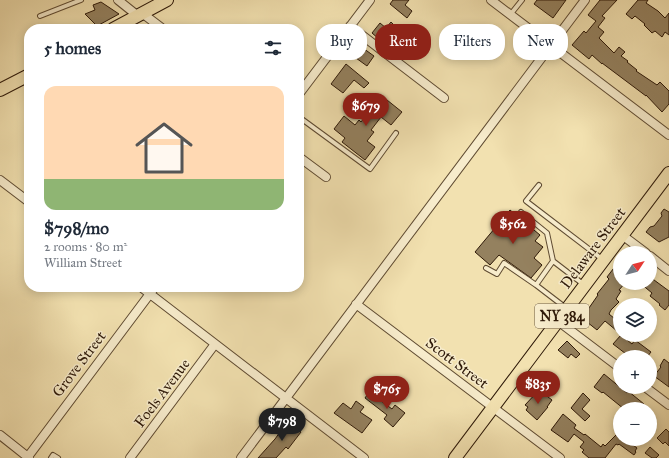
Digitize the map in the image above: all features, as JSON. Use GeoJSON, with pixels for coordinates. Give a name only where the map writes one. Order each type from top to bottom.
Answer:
{"type":"FeatureCollection","features":[{"type":"Feature","properties":{"kind":"main road"},"geometry":{"type":"LineString","coordinates":[[122,24],[167,0]]}},
{"type":"Feature","properties":{"kind":"main road"},"geometry":{"type":"LineString","coordinates":[[0,90],[24,78]]}},
{"type":"Feature","properties":{"kind":"main road","name":"Delaware Street"},"geometry":{"type":"LineString","coordinates":[[455,458],[669,173]]}},
{"type":"Feature","properties":{"kind":"street"},"geometry":{"type":"LineString","coordinates":[[118,0],[155,24]]}},
{"type":"Feature","properties":{"kind":"street"},"geometry":{"type":"LineString","coordinates":[[352,24],[370,0]]}},
{"type":"Feature","properties":{"kind":"street"},"geometry":{"type":"LineString","coordinates":[[491,0],[522,24]]}},
{"type":"Feature","properties":{"kind":"street"},"geometry":{"type":"LineString","coordinates":[[567,24],[585,0]]}},
{"type":"Feature","properties":{"kind":"street"},"geometry":{"type":"LineString","coordinates":[[367,39],[444,98]]}},
{"type":"Feature","properties":{"kind":"street"},"geometry":{"type":"LineString","coordinates":[[568,59],[669,135]]}},
{"type":"Feature","properties":{"kind":"street"},"geometry":{"type":"LineString","coordinates":[[304,87],[324,60]]}},
{"type":"Feature","properties":{"kind":"street"},"geometry":{"type":"LineString","coordinates":[[241,458],[540,60]]}},
{"type":"Feature","properties":{"kind":"street"},"geometry":{"type":"LineString","coordinates":[[304,161],[326,177]]}},
{"type":"Feature","properties":{"kind":"street"},"geometry":{"type":"LineString","coordinates":[[0,180],[24,198]]}},
{"type":"Feature","properties":{"kind":"street"},"geometry":{"type":"LineString","coordinates":[[622,235],[637,246]]}},
{"type":"Feature","properties":{"kind":"street"},"geometry":{"type":"LineString","coordinates":[[657,262],[669,271]]}},
{"type":"Feature","properties":{"kind":"street","name":"Grove Street"},"geometry":{"type":"LineString","coordinates":[[28,458],[151,292]]}},
{"type":"Feature","properties":{"kind":"street"},"geometry":{"type":"LineString","coordinates":[[154,292],[215,344],[364,458]]}},
{"type":"Feature","properties":{"kind":"street","name":"Scott Street"},"geometry":{"type":"LineString","coordinates":[[356,304],[560,458]]}},
{"type":"Feature","properties":{"kind":"street"},"geometry":{"type":"LineString","coordinates":[[558,321],[613,363]]}},
{"type":"Feature","properties":{"kind":"street","name":"Foels Avenue"},"geometry":{"type":"LineString","coordinates":[[130,458],[215,344]]}},
{"type":"Feature","properties":{"kind":"street"},"geometry":{"type":"LineString","coordinates":[[654,394],[669,405]]}},
{"type":"Feature","properties":{"kind":"street"},"geometry":{"type":"LineString","coordinates":[[0,435],[28,458]]}},
{"type":"Feature","properties":{"kind":"lane"},"geometry":{"type":"LineString","coordinates":[[40,16],[81,0]]}},
{"type":"Feature","properties":{"kind":"lane"},"geometry":{"type":"LineString","coordinates":[[510,15],[522,0]]}},
{"type":"Feature","properties":{"kind":"lane"},"geometry":{"type":"LineString","coordinates":[[304,121],[370,169],[396,133]]}},
{"type":"Feature","properties":{"kind":"lane"},"geometry":{"type":"LineString","coordinates":[[539,184],[526,201],[604,260]]}},
{"type":"Feature","properties":{"kind":"lane"},"geometry":{"type":"LineString","coordinates":[[521,212],[547,233],[553,261],[585,285]]}},
{"type":"Feature","properties":{"kind":"lane"},"geometry":{"type":"LineString","coordinates":[[536,285],[553,261]]}},
{"type":"Feature","properties":{"kind":"lane"},"geometry":{"type":"LineString","coordinates":[[486,268],[497,274],[504,263],[568,308]]}},
{"type":"Feature","properties":{"kind":"lane"},"geometry":{"type":"LineString","coordinates":[[51,458],[53,455],[58,458]]}},
{"type":"Feature","properties":{"kind":"building"},"geometry":{"type":"Polygon","coordinates":[[[393,0],[409,0],[405,5],[412,11],[407,18],[390,4],[393,0]]]}},
{"type":"Feature","properties":{"kind":"building"},"geometry":{"type":"Polygon","coordinates":[[[537,0],[566,0],[553,18],[534,4],[537,0]]]}},
{"type":"Feature","properties":{"kind":"building"},"geometry":{"type":"Polygon","coordinates":[[[600,0],[617,0],[602,16],[605,18],[598,27],[604,32],[599,38],[614,53],[619,47],[625,52],[621,56],[637,70],[636,71],[657,85],[660,82],[669,91],[669,104],[662,112],[646,95],[602,64],[592,55],[589,59],[572,45],[584,31],[586,33],[596,21],[588,15],[600,0]]]}},
{"type":"Feature","properties":{"kind":"building"},"geometry":{"type":"Polygon","coordinates":[[[638,0],[648,0],[646,3],[665,18],[669,13],[669,35],[665,32],[662,37],[655,31],[652,33],[644,25],[645,24],[635,16],[632,19],[626,14],[638,0]]]}},
{"type":"Feature","properties":{"kind":"building"},"geometry":{"type":"Polygon","coordinates":[[[101,2],[119,14],[101,24],[95,24],[85,14],[95,10],[93,5],[101,2]]]}},
{"type":"Feature","properties":{"kind":"building"},"geometry":{"type":"Polygon","coordinates":[[[367,51],[374,56],[367,66],[359,60],[367,60],[367,51]]]}},
{"type":"Feature","properties":{"kind":"building"},"geometry":{"type":"Polygon","coordinates":[[[346,64],[369,83],[364,88],[354,80],[343,93],[331,84],[346,64]]]}},
{"type":"Feature","properties":{"kind":"building"},"geometry":{"type":"Polygon","coordinates":[[[382,96],[402,112],[391,125],[381,117],[371,130],[374,132],[367,141],[375,147],[365,160],[342,142],[345,138],[334,129],[344,116],[355,125],[359,120],[361,122],[382,96]]]}},
{"type":"Feature","properties":{"kind":"building"},"geometry":{"type":"Polygon","coordinates":[[[664,209],[669,212],[669,237],[659,242],[646,232],[650,227],[654,226],[662,216],[661,213],[664,209]]]}},
{"type":"Feature","properties":{"kind":"building"},"geometry":{"type":"Polygon","coordinates":[[[510,210],[540,235],[535,241],[543,247],[534,258],[542,265],[531,278],[499,255],[490,265],[475,252],[510,210]]]}},
{"type":"Feature","properties":{"kind":"building"},"geometry":{"type":"Polygon","coordinates":[[[613,269],[613,290],[621,291],[617,298],[613,298],[613,308],[609,314],[613,317],[613,328],[605,321],[597,330],[582,318],[598,295],[597,294],[609,279],[607,277],[613,269]]]}},
{"type":"Feature","properties":{"kind":"building"},"geometry":{"type":"Polygon","coordinates":[[[657,282],[669,291],[669,305],[665,310],[659,305],[660,304],[657,302],[657,298],[652,298],[650,296],[652,293],[648,290],[657,290],[657,282]]]}},
{"type":"Feature","properties":{"kind":"building"},"geometry":{"type":"Polygon","coordinates":[[[567,341],[580,354],[576,358],[571,354],[568,358],[558,350],[567,341]]]}},
{"type":"Feature","properties":{"kind":"building"},"geometry":{"type":"Polygon","coordinates":[[[615,342],[630,342],[632,344],[634,342],[638,342],[648,350],[621,350],[613,344],[615,342]]]}},
{"type":"Feature","properties":{"kind":"building"},"geometry":{"type":"Polygon","coordinates":[[[664,359],[669,363],[669,387],[657,378],[657,372],[661,367],[660,366],[664,359]]]}},
{"type":"Feature","properties":{"kind":"building"},"geometry":{"type":"Polygon","coordinates":[[[604,374],[613,381],[613,394],[632,394],[642,402],[615,402],[594,387],[604,374]]]}},
{"type":"Feature","properties":{"kind":"building"},"geometry":{"type":"Polygon","coordinates":[[[539,390],[552,400],[537,420],[526,410],[528,407],[525,405],[539,390]]]}},
{"type":"Feature","properties":{"kind":"building"},"geometry":{"type":"Polygon","coordinates":[[[369,392],[392,409],[395,405],[405,413],[393,427],[384,419],[387,415],[365,398],[369,392]]]}},
{"type":"Feature","properties":{"kind":"building"},"geometry":{"type":"Polygon","coordinates":[[[583,393],[590,400],[582,409],[590,416],[585,421],[571,408],[583,393]]]}},
{"type":"Feature","properties":{"kind":"building"},"geometry":{"type":"Polygon","coordinates":[[[356,401],[364,407],[360,412],[372,420],[362,433],[334,413],[343,403],[351,409],[356,401]]]}},
{"type":"Feature","properties":{"kind":"building"},"geometry":{"type":"Polygon","coordinates":[[[563,414],[576,425],[574,428],[584,435],[585,434],[601,447],[603,444],[605,446],[613,438],[613,446],[614,446],[605,458],[589,458],[582,452],[584,450],[580,447],[584,442],[574,434],[568,442],[551,430],[563,414]]]}},
{"type":"Feature","properties":{"kind":"building"},"geometry":{"type":"Polygon","coordinates":[[[288,421],[301,432],[288,449],[286,447],[276,458],[258,458],[275,439],[288,421]]]}},
{"type":"Feature","properties":{"kind":"building"},"geometry":{"type":"Polygon","coordinates":[[[666,429],[669,432],[669,446],[665,442],[663,444],[657,438],[666,429]]]}},
{"type":"Feature","properties":{"kind":"building"},"geometry":{"type":"Polygon","coordinates":[[[622,446],[634,446],[637,448],[634,455],[622,446]]]}},
{"type":"Feature","properties":{"kind":"building"},"geometry":{"type":"Polygon","coordinates":[[[650,447],[659,455],[656,458],[652,458],[645,453],[650,447]]]}}]}
